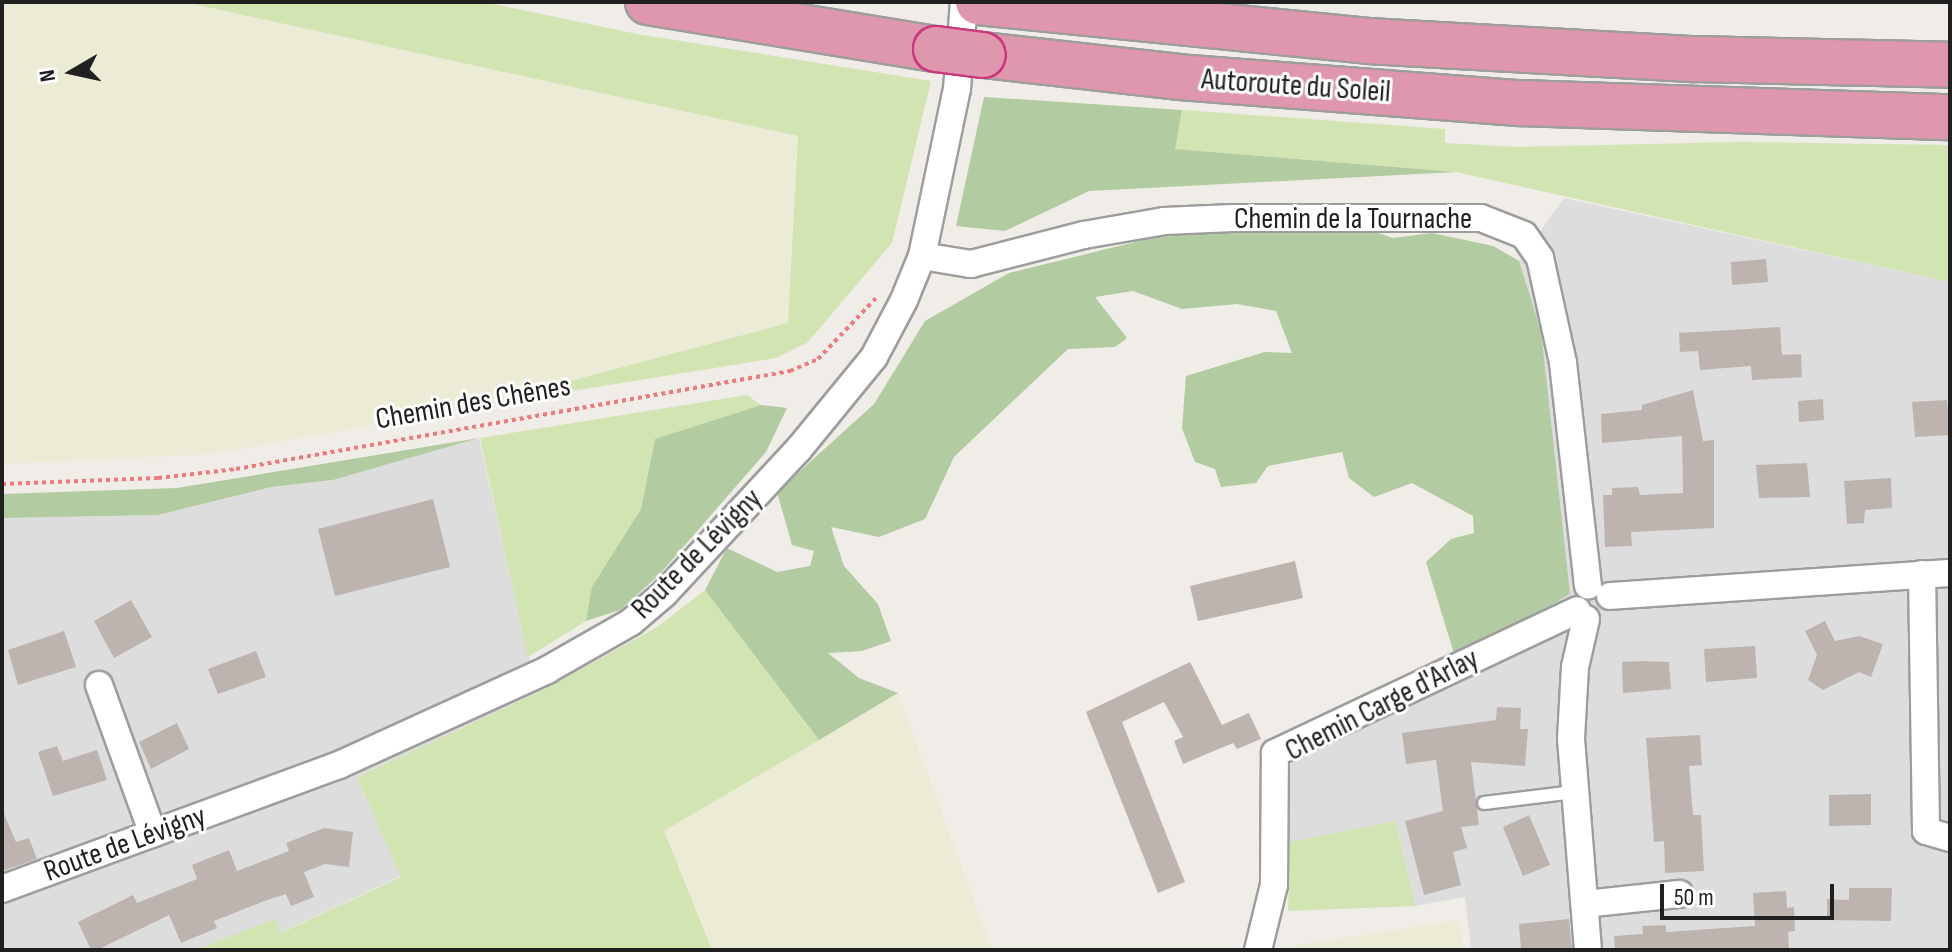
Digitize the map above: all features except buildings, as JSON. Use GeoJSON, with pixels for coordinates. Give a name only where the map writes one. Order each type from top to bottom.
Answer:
{"type":"FeatureCollection","features":[{"type":"Feature","properties":{"kind":"highway","name":"Autoroute du Soleil"},"geometry":{"type":"LineString","coordinates":[[648,2],[936,49],[1179,77],[1519,103],[1950,117]]}},
{"type":"Feature","properties":{"kind":"highway","name":"Autoroute du Soleil"},"geometry":{"type":"LineString","coordinates":[[978,3],[1399,43],[1950,65]]}},
{"type":"Feature","properties":{"kind":"street","name":"Route de Lévigny"},"geometry":{"type":"LineString","coordinates":[[2,889],[339,765],[547,670],[631,622],[664,594],[798,450],[874,357],[918,264],[978,3]]}},
{"type":"Feature","properties":{"kind":"street","name":"Chemin de la Tournache"},"geometry":{"type":"LineString","coordinates":[[918,264],[971,264],[1084,235],[1164,221],[1481,218],[1524,235],[1540,258],[1563,363],[1590,603],[1575,667],[1574,792],[1588,950]]}},
{"type":"Feature","properties":{"kind":"street","name":"Chemin Carge d'Arlay"},"geometry":{"type":"LineString","coordinates":[[1258,950],[1274,885],[1275,753],[1590,603],[1950,573]]}},
{"type":"Feature","properties":{"kind":"street"},"geometry":{"type":"LineString","coordinates":[[1922,574],[1926,831],[1950,838]]}},
{"type":"Feature","properties":{"kind":"street"},"geometry":{"type":"LineString","coordinates":[[99,685],[153,834]]}},
{"type":"Feature","properties":{"kind":"street"},"geometry":{"type":"LineString","coordinates":[[1585,904],[1679,894]]}},
{"type":"Feature","properties":{"kind":"lane"},"geometry":{"type":"LineString","coordinates":[[1484,803],[1574,792]]}},
{"type":"Feature","properties":{"kind":"path","name":"Chemin des Chênes"},"geometry":{"type":"LineString","coordinates":[[2,484],[158,478],[236,469],[790,371],[818,359],[882,291],[918,264]]}},
{"type":"Feature","properties":{"kind":"shaded area"},"geometry":{"type":"Polygon","coordinates":[[[1564,198],[1950,282],[1950,950],[1471,950],[1465,897],[1415,906],[1396,821],[1290,842],[1276,739],[1456,660],[1541,331],[1519,261],[1564,198]]]}},
{"type":"Feature","properties":{"kind":"shaded area"},"geometry":{"type":"Polygon","coordinates":[[[479,438],[537,693],[357,777],[401,876],[280,933],[274,919],[195,950],[2,950],[2,518],[158,515],[271,487],[333,480],[479,438]]]}},
{"type":"Feature","properties":{"kind":"green space"},"geometry":{"type":"Polygon","coordinates":[[[2,2],[184,2],[798,136],[789,323],[472,407],[211,454],[2,464],[2,2]]]}},
{"type":"Feature","properties":{"kind":"green space"},"geometry":{"type":"Polygon","coordinates":[[[184,2],[484,2],[637,34],[931,81],[892,243],[807,343],[776,358],[472,407],[788,323],[798,136],[184,2]]]}},
{"type":"Feature","properties":{"kind":"green space"},"geometry":{"type":"Polygon","coordinates":[[[984,97],[1182,110],[1175,149],[1456,172],[1089,191],[1005,231],[956,226],[984,97]]]}},
{"type":"Feature","properties":{"kind":"green space"},"geometry":{"type":"Polygon","coordinates":[[[1182,110],[1445,129],[1445,143],[1518,147],[1739,142],[1950,145],[1950,282],[1456,172],[1174,149],[1182,110]]]}},
{"type":"Feature","properties":{"kind":"green space"},"geometry":{"type":"Polygon","coordinates":[[[1369,230],[1393,238],[1432,233],[1493,246],[1519,261],[1541,331],[1570,594],[1456,660],[1426,562],[1451,539],[1474,533],[1473,516],[1412,483],[1374,497],[1349,478],[1342,452],[1268,466],[1256,483],[1221,487],[1215,469],[1195,462],[1182,428],[1186,376],[1265,352],[1292,353],[1276,311],[1237,304],[1182,309],[1133,291],[1095,297],[1127,338],[1115,347],[1068,349],[954,457],[925,519],[879,537],[831,527],[844,566],[878,604],[891,641],[862,651],[828,653],[859,678],[898,693],[819,740],[705,590],[727,548],[777,572],[810,566],[814,551],[792,545],[777,492],[874,404],[925,321],[1009,273],[1164,235],[1369,230]]]}},
{"type":"Feature","properties":{"kind":"green space"},"geometry":{"type":"Polygon","coordinates":[[[747,395],[761,405],[655,439],[641,509],[593,587],[586,621],[528,657],[480,438],[747,395]]]}},
{"type":"Feature","properties":{"kind":"green space"},"geometry":{"type":"Polygon","coordinates":[[[761,405],[787,408],[766,452],[658,576],[620,610],[586,621],[592,587],[641,509],[655,439],[761,405]]]}},
{"type":"Feature","properties":{"kind":"green space"},"geometry":{"type":"Polygon","coordinates":[[[479,438],[333,480],[271,487],[158,515],[2,518],[2,494],[177,488],[479,438]]]}},
{"type":"Feature","properties":{"kind":"green space"},"geometry":{"type":"Polygon","coordinates":[[[705,590],[819,740],[664,831],[712,950],[195,950],[274,919],[281,933],[401,877],[357,777],[537,693],[656,628],[705,590]]]}},
{"type":"Feature","properties":{"kind":"green space"},"geometry":{"type":"Polygon","coordinates":[[[898,693],[992,950],[712,950],[664,831],[898,693]]]}},
{"type":"Feature","properties":{"kind":"green space"},"geometry":{"type":"Polygon","coordinates":[[[1396,821],[1415,906],[1288,911],[1290,842],[1396,821]]]}},
{"type":"Feature","properties":{"kind":"green space"},"geometry":{"type":"Polygon","coordinates":[[[1460,920],[1462,950],[1289,950],[1292,946],[1460,920]]]}}]}
